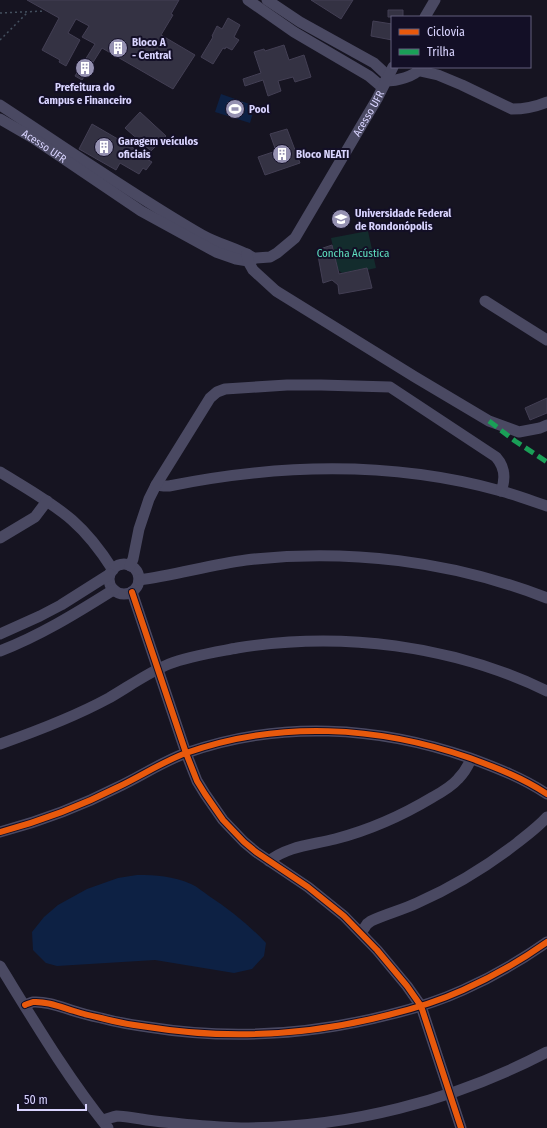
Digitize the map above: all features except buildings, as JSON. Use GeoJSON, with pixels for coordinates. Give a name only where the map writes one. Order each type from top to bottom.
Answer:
{"type":"FeatureCollection","features":[{"type":"Feature","properties":{"kind":"street","name":"Acesso UFR"},"geometry":{"type":"LineString","coordinates":[[0,119],[129,191],[203,236],[218,248],[236,259],[270,257],[295,238],[377,99],[387,78],[369,76],[294,32],[248,0]]}},
{"type":"Feature","properties":{"kind":"street"},"geometry":{"type":"LineString","coordinates":[[267,0],[300,22],[374,63],[387,78],[399,80],[421,69],[462,85],[512,109],[533,107],[547,102]]}},
{"type":"Feature","properties":{"kind":"street"},"geometry":{"type":"LineString","coordinates":[[426,16],[435,0]]}},
{"type":"Feature","properties":{"kind":"street"},"geometry":{"type":"LineString","coordinates":[[0,105],[89,170]]}},
{"type":"Feature","properties":{"kind":"street"},"geometry":{"type":"LineString","coordinates":[[250,258],[253,270],[276,291],[489,421],[519,432],[540,428],[547,425]]}},
{"type":"Feature","properties":{"kind":"street"},"geometry":{"type":"LineString","coordinates":[[485,301],[547,340]]}},
{"type":"Feature","properties":{"kind":"street"},"geometry":{"type":"LineString","coordinates":[[130,566],[133,559],[139,529],[156,485],[210,398],[217,392],[225,389],[287,385],[390,387],[496,457],[501,464],[504,474],[501,491]]}},
{"type":"Feature","properties":{"kind":"street"},"geometry":{"type":"LineString","coordinates":[[156,485],[169,486],[254,472],[304,469],[372,470],[420,475],[474,484],[547,506]]}},
{"type":"Feature","properties":{"kind":"street"},"geometry":{"type":"LineString","coordinates":[[0,472],[60,510],[84,531],[100,550],[111,572],[110,583],[114,590],[123,594],[132,592],[138,585],[139,580],[137,571],[130,566],[121,565],[111,572],[61,605],[0,634]]}},
{"type":"Feature","properties":{"kind":"street"},"geometry":{"type":"LineString","coordinates":[[0,538],[35,517],[47,501]]}},
{"type":"Feature","properties":{"kind":"street"},"geometry":{"type":"LineString","coordinates":[[139,580],[158,578],[245,560],[304,556],[364,557],[452,569],[509,584],[547,598]]}},
{"type":"Feature","properties":{"kind":"street"},"geometry":{"type":"LineString","coordinates":[[0,651],[58,623],[114,590]]}},
{"type":"Feature","properties":{"kind":"street"},"geometry":{"type":"LineString","coordinates":[[132,592],[186,753],[204,794],[233,832],[269,861],[308,887],[338,911],[361,933],[393,968],[421,1006],[461,1128]]}},
{"type":"Feature","properties":{"kind":"street"},"geometry":{"type":"LineString","coordinates":[[0,744],[81,712],[171,663],[197,656],[251,646],[305,641],[360,642],[413,649],[466,661],[511,676],[547,691]]}},
{"type":"Feature","properties":{"kind":"street"},"geometry":{"type":"LineString","coordinates":[[0,832],[73,808],[119,787],[163,762],[186,753],[227,742],[286,732],[352,732],[399,738],[436,747],[507,772],[547,794]]}},
{"type":"Feature","properties":{"kind":"street"},"geometry":{"type":"LineString","coordinates":[[269,861],[290,849],[317,844],[356,833],[376,826],[410,810],[455,782],[463,774],[471,759]]}},
{"type":"Feature","properties":{"kind":"street"},"geometry":{"type":"LineString","coordinates":[[361,933],[367,924],[376,919],[416,904],[473,874],[513,846],[547,817]]}},
{"type":"Feature","properties":{"kind":"street"},"geometry":{"type":"LineString","coordinates":[[24,1005],[33,1002],[47,1003],[102,1018],[158,1029],[193,1032],[243,1034],[322,1028],[372,1019],[421,1006],[462,990],[494,975],[522,959],[547,942]]}},
{"type":"Feature","properties":{"kind":"street"},"geometry":{"type":"LineString","coordinates":[[0,966],[61,1064],[105,1124],[117,1116],[188,1125],[259,1128],[301,1126],[362,1118],[421,1104],[450,1094],[501,1075],[547,1052]]}},
{"type":"Feature","properties":{"kind":"path"},"geometry":{"type":"LineString","coordinates":[[0,13],[46,11]]}},
{"type":"Feature","properties":{"kind":"path"},"geometry":{"type":"LineString","coordinates":[[0,40],[28,12]]}},
{"type":"Feature","properties":{"kind":"green space","name":"Concha Acústica"},"geometry":{"type":"Polygon","coordinates":[[[368,231],[376,268],[367,270],[366,268],[342,273],[338,270],[331,238],[368,231]]]}},
{"type":"Feature","properties":{"kind":"water","name":"Pool"},"geometry":{"type":"Polygon","coordinates":[[[221,94],[255,106],[250,123],[215,112],[221,94]]]}},
{"type":"Feature","properties":{"kind":"water"},"geometry":{"type":"Polygon","coordinates":[[[137,875],[171,878],[184,881],[196,887],[232,912],[260,936],[266,943],[264,956],[252,969],[234,973],[155,960],[57,966],[46,963],[33,950],[32,932],[44,917],[58,905],[87,889],[118,878],[137,875]]]}},
{"type":"Feature","properties":{"kind":"marked path"},"geometry":{"type":"LineString","coordinates":[[489,421],[515,441],[547,462]]}},
{"type":"Feature","properties":{"kind":"cycle path"},"geometry":{"type":"LineString","coordinates":[[132,592],[186,753],[197,781],[223,820],[244,842],[256,852],[308,887],[344,916],[377,950],[407,986],[421,1006],[461,1128]]}},
{"type":"Feature","properties":{"kind":"cycle path"},"geometry":{"type":"LineString","coordinates":[[0,832],[31,823],[75,807],[186,753],[221,742],[257,735],[292,732],[328,731],[364,734],[400,739],[435,747],[470,758],[500,770],[529,783],[547,794]]}},
{"type":"Feature","properties":{"kind":"cycle path"},"geometry":{"type":"LineString","coordinates":[[25,1005],[33,1002],[43,1002],[118,1022],[178,1031],[239,1034],[299,1031],[359,1022],[407,1010],[435,1001],[463,990],[495,974],[547,942]]}},
{"type":"Feature","properties":{"kind":"place","name":"Bloco A - Central"},"geometry":{"type":"Point","coordinates":[118,48]}},
{"type":"Feature","properties":{"kind":"place","name":"Prefeitura do Campus e Financeiro"},"geometry":{"type":"Point","coordinates":[85,68]}},
{"type":"Feature","properties":{"kind":"place","name":"Pool"},"geometry":{"type":"Point","coordinates":[235,109]}},
{"type":"Feature","properties":{"kind":"place","name":"Garagem veículos oficiais"},"geometry":{"type":"Point","coordinates":[104,147]}},
{"type":"Feature","properties":{"kind":"place","name":"Bloco NEATI"},"geometry":{"type":"Point","coordinates":[282,154]}},
{"type":"Feature","properties":{"kind":"place","name":"Universidade Federal de Rondonópolis"},"geometry":{"type":"Point","coordinates":[341,219]}}]}
